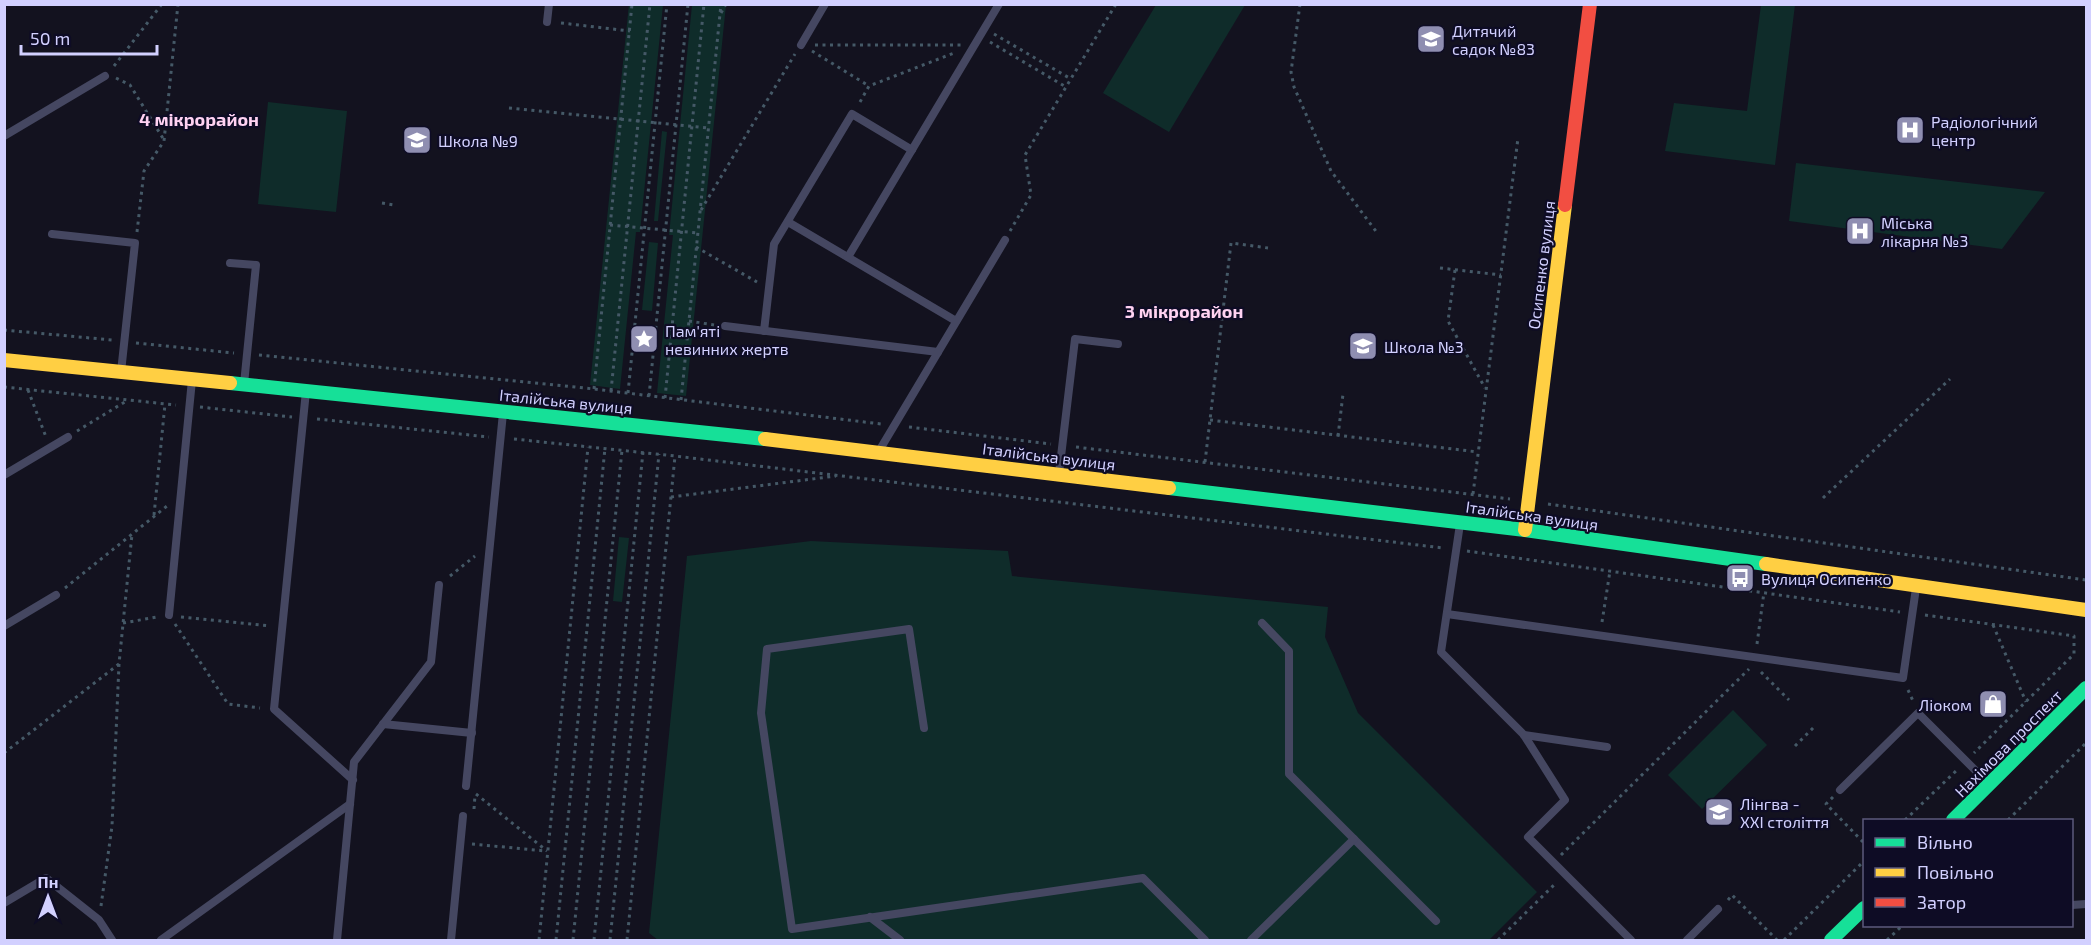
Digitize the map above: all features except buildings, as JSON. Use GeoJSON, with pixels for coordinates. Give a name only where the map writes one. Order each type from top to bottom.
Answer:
{"type":"FeatureCollection","features":[{"type":"Feature","properties":{"kind":"street","name":"Осипенко вулиця"},"geometry":{"type":"LineString","coordinates":[[1524,530],[1590,4]]}},
{"type":"Feature","properties":{"kind":"street","name":"Італійська вулиця"},"geometry":{"type":"LineString","coordinates":[[4,360],[678,429],[878,452],[1524,530],[2086,610]]}},
{"type":"Feature","properties":{"kind":"street","name":"Нахімова проспект"},"geometry":{"type":"LineString","coordinates":[[1954,819],[2086,688]]}},
{"type":"Feature","properties":{"kind":"street"},"geometry":{"type":"LineString","coordinates":[[1831,940],[1863,909]]}},
{"type":"Feature","properties":{"kind":"lane"},"geometry":{"type":"LineString","coordinates":[[547,22],[549,4]]}},
{"type":"Feature","properties":{"kind":"lane"},"geometry":{"type":"LineString","coordinates":[[801,45],[825,4]]}},
{"type":"Feature","properties":{"kind":"lane"},"geometry":{"type":"LineString","coordinates":[[848,257],[999,4]]}},
{"type":"Feature","properties":{"kind":"lane"},"geometry":{"type":"LineString","coordinates":[[4,136],[105,76]]}},
{"type":"Feature","properties":{"kind":"lane"},"geometry":{"type":"LineString","coordinates":[[764,330],[774,244],[852,114],[912,150]]}},
{"type":"Feature","properties":{"kind":"lane"},"geometry":{"type":"LineString","coordinates":[[788,222],[956,321]]}},
{"type":"Feature","properties":{"kind":"lane"},"geometry":{"type":"LineString","coordinates":[[52,234],[135,243],[121,372]]}},
{"type":"Feature","properties":{"kind":"lane"},"geometry":{"type":"LineString","coordinates":[[878,452],[1005,240]]}},
{"type":"Feature","properties":{"kind":"lane"},"geometry":{"type":"LineString","coordinates":[[230,263],[256,266],[244,384]]}},
{"type":"Feature","properties":{"kind":"lane"},"geometry":{"type":"LineString","coordinates":[[725,326],[938,352]]}},
{"type":"Feature","properties":{"kind":"lane"},"geometry":{"type":"LineString","coordinates":[[1059,474],[1075,339],[1118,344]]}},
{"type":"Feature","properties":{"kind":"lane"},"geometry":{"type":"LineString","coordinates":[[169,615],[193,379]]}},
{"type":"Feature","properties":{"kind":"lane"},"geometry":{"type":"LineString","coordinates":[[306,391],[274,709],[353,780]]}},
{"type":"Feature","properties":{"kind":"lane"},"geometry":{"type":"LineString","coordinates":[[466,786],[504,411]]}},
{"type":"Feature","properties":{"kind":"lane"},"geometry":{"type":"LineString","coordinates":[[4,475],[68,437]]}},
{"type":"Feature","properties":{"kind":"lane"},"geometry":{"type":"LineString","coordinates":[[1460,522],[1441,652],[1524,735],[1565,800],[1528,837],[1631,940]]}},
{"type":"Feature","properties":{"kind":"lane"},"geometry":{"type":"LineString","coordinates":[[337,940],[354,762],[431,662],[439,585]]}},
{"type":"Feature","properties":{"kind":"lane"},"geometry":{"type":"LineString","coordinates":[[1447,614],[1600,635],[1754,661],[1903,678],[1917,585]]}},
{"type":"Feature","properties":{"kind":"lane"},"geometry":{"type":"LineString","coordinates":[[4,626],[56,595]]}},
{"type":"Feature","properties":{"kind":"lane"},"geometry":{"type":"LineString","coordinates":[[1262,623],[1290,651],[1289,774],[1436,921]]}},
{"type":"Feature","properties":{"kind":"lane"},"geometry":{"type":"LineString","coordinates":[[924,728],[909,629],[767,649],[761,713],[792,929],[1143,878],[1205,940]]}},
{"type":"Feature","properties":{"kind":"lane"},"geometry":{"type":"LineString","coordinates":[[1840,790],[1918,713],[1989,785]]}},
{"type":"Feature","properties":{"kind":"lane"},"geometry":{"type":"LineString","coordinates":[[383,724],[472,733]]}},
{"type":"Feature","properties":{"kind":"lane"},"geometry":{"type":"LineString","coordinates":[[1524,735],[1607,747]]}},
{"type":"Feature","properties":{"kind":"lane"},"geometry":{"type":"LineString","coordinates":[[161,940],[350,804]]}},
{"type":"Feature","properties":{"kind":"lane"},"geometry":{"type":"LineString","coordinates":[[451,940],[463,816]]}},
{"type":"Feature","properties":{"kind":"lane"},"geometry":{"type":"LineString","coordinates":[[1251,940],[1353,839]]}},
{"type":"Feature","properties":{"kind":"lane"},"geometry":{"type":"LineString","coordinates":[[4,903],[46,878],[99,920],[112,940]]}},
{"type":"Feature","properties":{"kind":"lane"},"geometry":{"type":"LineString","coordinates":[[1687,940],[1718,909]]}},
{"type":"Feature","properties":{"kind":"lane"},"geometry":{"type":"LineString","coordinates":[[870,917],[900,940]]}},
{"type":"Feature","properties":{"kind":"path"},"geometry":{"type":"LineString","coordinates":[[105,76],[162,4]]}},
{"type":"Feature","properties":{"kind":"path"},"geometry":{"type":"LineString","coordinates":[[135,243],[144,171],[164,141],[178,4]]}},
{"type":"Feature","properties":{"kind":"path"},"geometry":{"type":"LineString","coordinates":[[594,389],[632,4]]}},
{"type":"Feature","properties":{"kind":"path"},"geometry":{"type":"LineString","coordinates":[[611,391],[650,4]]}},
{"type":"Feature","properties":{"kind":"path"},"geometry":{"type":"LineString","coordinates":[[628,393],[667,4]]}},
{"type":"Feature","properties":{"kind":"path"},"geometry":{"type":"LineString","coordinates":[[649,396],[688,4]]}},
{"type":"Feature","properties":{"kind":"path"},"geometry":{"type":"LineString","coordinates":[[665,398],[704,4]]}},
{"type":"Feature","properties":{"kind":"path"},"geometry":{"type":"LineString","coordinates":[[681,400],[721,4]]}},
{"type":"Feature","properties":{"kind":"path"},"geometry":{"type":"LineString","coordinates":[[720,14],[726,4]]}},
{"type":"Feature","properties":{"kind":"path"},"geometry":{"type":"LineString","coordinates":[[1005,240],[1031,195],[1025,155],[1116,4]]}},
{"type":"Feature","properties":{"kind":"path"},"geometry":{"type":"LineString","coordinates":[[1300,4],[1291,72],[1294,87],[1331,171],[1378,234]]}},
{"type":"Feature","properties":{"kind":"path"},"geometry":{"type":"LineString","coordinates":[[547,22],[630,30]]}},
{"type":"Feature","properties":{"kind":"path"},"geometry":{"type":"LineString","coordinates":[[983,32],[1071,79]]}},
{"type":"Feature","properties":{"kind":"path"},"geometry":{"type":"LineString","coordinates":[[983,32],[1066,87]]}},
{"type":"Feature","properties":{"kind":"path"},"geometry":{"type":"LineString","coordinates":[[801,45],[975,45]]}},
{"type":"Feature","properties":{"kind":"path"},"geometry":{"type":"LineString","coordinates":[[801,45],[869,86]]}},
{"type":"Feature","properties":{"kind":"path"},"geometry":{"type":"LineString","coordinates":[[700,212],[801,45]]}},
{"type":"Feature","properties":{"kind":"path"},"geometry":{"type":"LineString","coordinates":[[852,114],[869,86],[975,45]]}},
{"type":"Feature","properties":{"kind":"path"},"geometry":{"type":"LineString","coordinates":[[130,85],[164,141]]}},
{"type":"Feature","properties":{"kind":"path"},"geometry":{"type":"LineString","coordinates":[[509,108],[709,128]]}},
{"type":"Feature","properties":{"kind":"path"},"geometry":{"type":"LineString","coordinates":[[1473,494],[1518,138]]}},
{"type":"Feature","properties":{"kind":"path"},"geometry":{"type":"LineString","coordinates":[[381,204],[394,205]]}},
{"type":"Feature","properties":{"kind":"path"},"geometry":{"type":"LineString","coordinates":[[610,225],[698,233]]}},
{"type":"Feature","properties":{"kind":"path"},"geometry":{"type":"LineString","coordinates":[[1205,462],[1232,243],[1268,248]]}},
{"type":"Feature","properties":{"kind":"path"},"geometry":{"type":"LineString","coordinates":[[696,247],[769,289]]}},
{"type":"Feature","properties":{"kind":"path"},"geometry":{"type":"LineString","coordinates":[[1440,268],[1501,275]]}},
{"type":"Feature","properties":{"kind":"path"},"geometry":{"type":"LineString","coordinates":[[1455,270],[1448,321],[1486,390]]}},
{"type":"Feature","properties":{"kind":"path"},"geometry":{"type":"LineString","coordinates":[[689,321],[725,326]]}},
{"type":"Feature","properties":{"kind":"path"},"geometry":{"type":"LineString","coordinates":[[4,330],[594,389],[1511,499]]}},
{"type":"Feature","properties":{"kind":"path"},"geometry":{"type":"LineString","coordinates":[[1823,498],[1950,379]]}},
{"type":"Feature","properties":{"kind":"path"},"geometry":{"type":"LineString","coordinates":[[28,390],[50,447]]}},
{"type":"Feature","properties":{"kind":"path"},"geometry":{"type":"LineString","coordinates":[[1338,436],[1343,394]]}},
{"type":"Feature","properties":{"kind":"path"},"geometry":{"type":"LineString","coordinates":[[68,437],[128,400]]}},
{"type":"Feature","properties":{"kind":"path"},"geometry":{"type":"LineString","coordinates":[[154,517],[165,404]]}},
{"type":"Feature","properties":{"kind":"path"},"geometry":{"type":"LineString","coordinates":[[1210,420],[1478,452]]}},
{"type":"Feature","properties":{"kind":"path"},"geometry":{"type":"LineString","coordinates":[[538,940],[588,447],[1456,550],[2073,636],[2074,654],[1906,819]]}},
{"type":"Feature","properties":{"kind":"path"},"geometry":{"type":"LineString","coordinates":[[556,940],[605,448]]}},
{"type":"Feature","properties":{"kind":"path"},"geometry":{"type":"LineString","coordinates":[[573,940],[622,450]]}},
{"type":"Feature","properties":{"kind":"path"},"geometry":{"type":"LineString","coordinates":[[594,940],[643,452]]}},
{"type":"Feature","properties":{"kind":"path"},"geometry":{"type":"LineString","coordinates":[[610,940],[659,454]]}},
{"type":"Feature","properties":{"kind":"path"},"geometry":{"type":"LineString","coordinates":[[627,940],[675,456]]}},
{"type":"Feature","properties":{"kind":"path"},"geometry":{"type":"LineString","coordinates":[[671,497],[843,476]]}},
{"type":"Feature","properties":{"kind":"path"},"geometry":{"type":"LineString","coordinates":[[56,595],[181,495]]}},
{"type":"Feature","properties":{"kind":"path"},"geometry":{"type":"LineString","coordinates":[[1545,503],[2086,580]]}},
{"type":"Feature","properties":{"kind":"path"},"geometry":{"type":"LineString","coordinates":[[99,920],[112,826],[119,663],[132,534]]}},
{"type":"Feature","properties":{"kind":"path"},"geometry":{"type":"LineString","coordinates":[[439,585],[490,543]]}},
{"type":"Feature","properties":{"kind":"path"},"geometry":{"type":"LineString","coordinates":[[1600,635],[1610,571]]}},
{"type":"Feature","properties":{"kind":"path"},"geometry":{"type":"LineString","coordinates":[[1553,862],[1754,661],[1764,592]]}},
{"type":"Feature","properties":{"kind":"path"},"geometry":{"type":"LineString","coordinates":[[123,623],[169,615],[282,627]]}},
{"type":"Feature","properties":{"kind":"path"},"geometry":{"type":"LineString","coordinates":[[169,615],[228,704],[274,709]]}},
{"type":"Feature","properties":{"kind":"path"},"geometry":{"type":"LineString","coordinates":[[1993,625],[2026,702]]}},
{"type":"Feature","properties":{"kind":"path"},"geometry":{"type":"LineString","coordinates":[[4,753],[119,663]]}},
{"type":"Feature","properties":{"kind":"path"},"geometry":{"type":"LineString","coordinates":[[1761,672],[1789,700]]}},
{"type":"Feature","properties":{"kind":"path"},"geometry":{"type":"LineString","coordinates":[[1903,678],[1918,713]]}},
{"type":"Feature","properties":{"kind":"path"},"geometry":{"type":"LineString","coordinates":[[1795,746],[1815,726]]}},
{"type":"Feature","properties":{"kind":"path"},"geometry":{"type":"LineString","coordinates":[[2009,819],[2086,743]]}},
{"type":"Feature","properties":{"kind":"path"},"geometry":{"type":"LineString","coordinates":[[473,812],[475,793],[547,851]]}},
{"type":"Feature","properties":{"kind":"path"},"geometry":{"type":"LineString","coordinates":[[1826,804],[1863,842]]}},
{"type":"Feature","properties":{"kind":"path"},"geometry":{"type":"LineString","coordinates":[[461,843],[547,851]]}},
{"type":"Feature","properties":{"kind":"path"},"geometry":{"type":"LineString","coordinates":[[1784,940],[1863,862]]}},
{"type":"Feature","properties":{"kind":"path"},"geometry":{"type":"LineString","coordinates":[[1498,940],[1565,874]]}},
{"type":"Feature","properties":{"kind":"path"},"geometry":{"type":"LineString","coordinates":[[1732,895],[1777,940]]}},
{"type":"Feature","properties":{"kind":"path"},"geometry":{"type":"LineString","coordinates":[[1887,940],[1901,927]]}},
{"type":"Feature","properties":{"kind":"green space"},"geometry":{"type":"Polygon","coordinates":[[[629,4],[663,5],[640,232],[636,232],[620,389],[590,385],[629,4]]]}},
{"type":"Feature","properties":{"kind":"green space"},"geometry":{"type":"Polygon","coordinates":[[[692,5],[726,5],[686,396],[657,393],[673,235],[669,235],[692,5]]]}},
{"type":"Feature","properties":{"kind":"green space"},"geometry":{"type":"Polygon","coordinates":[[[1156,5],[1245,5],[1169,132],[1103,93],[1156,5]]]}},
{"type":"Feature","properties":{"kind":"green space"},"geometry":{"type":"Polygon","coordinates":[[[1761,5],[1795,5],[1775,165],[1665,151],[1674,103],[1747,111],[1761,5]]]}},
{"type":"Feature","properties":{"kind":"green space"},"geometry":{"type":"Polygon","coordinates":[[[268,102],[347,111],[336,212],[258,204],[268,102]]]}},
{"type":"Feature","properties":{"kind":"green space"},"geometry":{"type":"Polygon","coordinates":[[[662,131],[667,132],[658,221],[654,221],[662,131]]]}},
{"type":"Feature","properties":{"kind":"green space"},"geometry":{"type":"Polygon","coordinates":[[[1796,163],[2045,192],[2002,249],[1789,221],[1796,163]]]}},
{"type":"Feature","properties":{"kind":"green space"},"geometry":{"type":"Polygon","coordinates":[[[649,242],[658,243],[652,311],[642,310],[649,242]]]}},
{"type":"Feature","properties":{"kind":"green space"},"geometry":{"type":"Polygon","coordinates":[[[619,537],[629,538],[622,602],[613,601],[619,537]]]}},
{"type":"Feature","properties":{"kind":"green space"},"geometry":{"type":"Polygon","coordinates":[[[811,541],[1008,551],[1012,576],[1328,607],[1325,637],[1358,713],[1537,892],[1489,940],[658,940],[649,933],[687,556],[811,541]]]}},
{"type":"Feature","properties":{"kind":"green space"},"geometry":{"type":"Polygon","coordinates":[[[1733,710],[1767,745],[1702,809],[1668,775],[1733,710]]]}},
{"type":"Feature","properties":{"kind":"traffic: fast"},"geometry":{"type":"LineString","coordinates":[[230,383],[765,439]]}},
{"type":"Feature","properties":{"kind":"traffic: fast"},"geometry":{"type":"LineString","coordinates":[[1169,488],[1525,530],[1766,564]]}},
{"type":"Feature","properties":{"kind":"traffic: fast"},"geometry":{"type":"LineString","coordinates":[[1954,819],[2086,688]]}},
{"type":"Feature","properties":{"kind":"traffic: fast"},"geometry":{"type":"LineString","coordinates":[[1831,940],[1863,909]]}},
{"type":"Feature","properties":{"kind":"traffic: slow"},"geometry":{"type":"LineString","coordinates":[[1525,530],[1565,205]]}},
{"type":"Feature","properties":{"kind":"traffic: slow"},"geometry":{"type":"LineString","coordinates":[[4,360],[230,383]]}},
{"type":"Feature","properties":{"kind":"traffic: slow"},"geometry":{"type":"LineString","coordinates":[[765,439],[1169,488]]}},
{"type":"Feature","properties":{"kind":"traffic: slow"},"geometry":{"type":"LineString","coordinates":[[1766,564],[2086,610]]}},
{"type":"Feature","properties":{"kind":"traffic: jam"},"geometry":{"type":"LineString","coordinates":[[1565,205],[1590,4]]}},
{"type":"Feature","properties":{"kind":"place","name":"Дитячий садок №83"},"geometry":{"type":"Point","coordinates":[1431,39]}},
{"type":"Feature","properties":{"kind":"place","name":"Радіологічний центр"},"geometry":{"type":"Point","coordinates":[1910,130]}},
{"type":"Feature","properties":{"kind":"place","name":"Школа №9"},"geometry":{"type":"Point","coordinates":[417,140]}},
{"type":"Feature","properties":{"kind":"place","name":"Міська лікарня №3"},"geometry":{"type":"Point","coordinates":[1860,231]}},
{"type":"Feature","properties":{"kind":"place","name":"Пам'яті невинних жертв"},"geometry":{"type":"Point","coordinates":[644,339]}},
{"type":"Feature","properties":{"kind":"place","name":"Школа №3"},"geometry":{"type":"Point","coordinates":[1363,346]}},
{"type":"Feature","properties":{"kind":"place","name":"Вулиця Осипенко"},"geometry":{"type":"Point","coordinates":[1740,578]}},
{"type":"Feature","properties":{"kind":"place","name":"Ліоком"},"geometry":{"type":"Point","coordinates":[1993,704]}},
{"type":"Feature","properties":{"kind":"place","name":"Лінгва - XXI століття"},"geometry":{"type":"Point","coordinates":[1719,812]}},
{"type":"Feature","properties":{"kind":"district","name":"4 мікрорайон"},"geometry":{"type":"Point","coordinates":[199,119]}},
{"type":"Feature","properties":{"kind":"district","name":"3 мікрорайон"},"geometry":{"type":"Point","coordinates":[1184,311]}}]}
